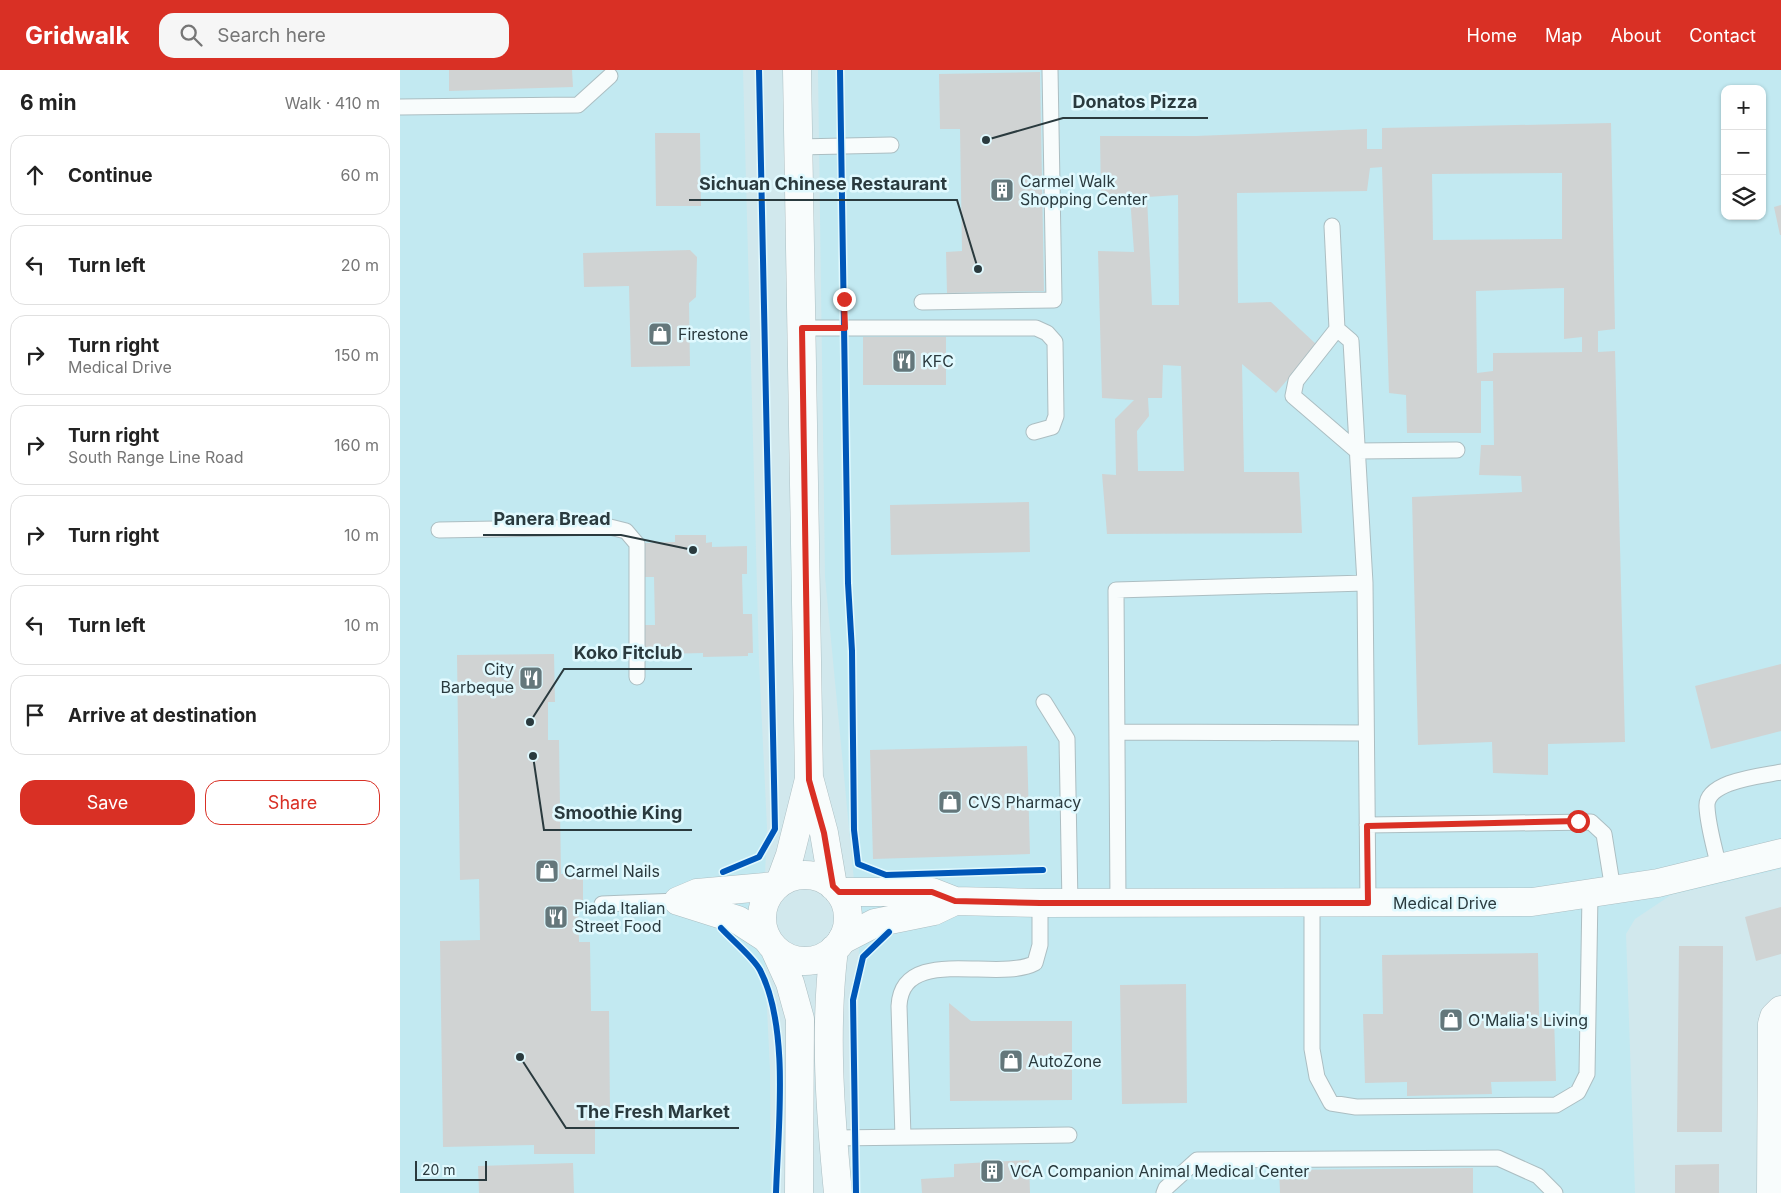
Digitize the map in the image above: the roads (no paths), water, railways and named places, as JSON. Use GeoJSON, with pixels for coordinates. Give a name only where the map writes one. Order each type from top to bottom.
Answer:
{"type":"FeatureCollection","features":[{"type":"Feature","properties":{"kind":"main road"},"geometry":{"type":"LineString","coordinates":[[797,70],[809,780],[824,833],[836,889]]}},
{"type":"Feature","properties":{"kind":"main road"},"geometry":{"type":"LineString","coordinates":[[799,1193],[800,1020],[790,983],[762,924],[762,909],[767,896],[778,884],[790,855],[809,780]]}},
{"type":"Feature","properties":{"kind":"main road","name":"Medical Drive"},"geometry":{"type":"LineString","coordinates":[[836,889],[932,892],[955,901],[1070,904],[1532,902],[1602,892],[1781,853]]}},
{"type":"Feature","properties":{"kind":"main road"},"geometry":{"type":"LineString","coordinates":[[678,901],[697,893],[778,884],[802,875],[817,876],[836,889],[846,903],[848,915],[847,928],[838,944],[827,1021],[838,1193]]}},
{"type":"Feature","properties":{"kind":"main road"},"geometry":{"type":"LineString","coordinates":[[678,901],[738,920],[786,957],[798,960],[811,960],[823,956],[838,944]]}},
{"type":"Feature","properties":{"kind":"main road","name":"Medical Drive"},"geometry":{"type":"LineString","coordinates":[[838,944],[875,923],[934,910],[955,901]]}},
{"type":"Feature","properties":{"kind":"main road"},"geometry":{"type":"LineString","coordinates":[[1771,1193],[1772,1024],[1774,1017],[1781,1010]]}},
{"type":"Feature","properties":{"kind":"lane"},"geometry":{"type":"LineString","coordinates":[[922,302],[1054,300],[1050,70]]}},
{"type":"Feature","properties":{"kind":"lane"},"geometry":{"type":"LineString","coordinates":[[400,107],[578,106],[610,76]]}},
{"type":"Feature","properties":{"kind":"lane"},"geometry":{"type":"LineString","coordinates":[[798,147],[891,145]]}},
{"type":"Feature","properties":{"kind":"lane"},"geometry":{"type":"LineString","coordinates":[[1332,226],[1337,329],[1296,380],[1293,396],[1357,451],[1457,450]]}},
{"type":"Feature","properties":{"kind":"lane"},"geometry":{"type":"LineString","coordinates":[[802,328],[1036,328],[1041,330],[1055,342],[1056,416],[1052,426],[1034,432]]}},
{"type":"Feature","properties":{"kind":"lane"},"geometry":{"type":"LineString","coordinates":[[1337,329],[1351,341],[1365,584],[1368,903]]}},
{"type":"Feature","properties":{"kind":"lane"},"geometry":{"type":"LineString","coordinates":[[439,530],[610,527],[626,531],[637,544],[637,677]]}},
{"type":"Feature","properties":{"kind":"lane"},"geometry":{"type":"LineString","coordinates":[[1118,903],[1116,590],[1365,584]]}},
{"type":"Feature","properties":{"kind":"lane"},"geometry":{"type":"LineString","coordinates":[[1044,702],[1067,739],[1070,904]]}},
{"type":"Feature","properties":{"kind":"lane"},"geometry":{"type":"LineString","coordinates":[[1117,732],[1365,734]]}},
{"type":"Feature","properties":{"kind":"lane"},"geometry":{"type":"LineString","coordinates":[[1719,868],[1706,806],[1710,794],[1722,785],[1781,772]]}},
{"type":"Feature","properties":{"kind":"lane"},"geometry":{"type":"LineString","coordinates":[[1312,903],[1312,1049],[1317,1077],[1331,1102],[1356,1107],[1556,1105],[1578,1092],[1587,1074],[1602,892],[1604,834],[1591,822],[1367,826]]}},
{"type":"Feature","properties":{"kind":"lane"},"geometry":{"type":"LineString","coordinates":[[602,904],[678,901]]}},
{"type":"Feature","properties":{"kind":"lane"},"geometry":{"type":"LineString","coordinates":[[903,1137],[898,1006],[902,988],[908,980],[930,971],[1013,969],[1035,963],[1040,945],[1040,903]]}},
{"type":"Feature","properties":{"kind":"lane"},"geometry":{"type":"LineString","coordinates":[[833,1138],[1069,1135]]}},
{"type":"Feature","properties":{"kind":"lane"},"geometry":{"type":"LineString","coordinates":[[1164,1193],[1166,1188],[1196,1160],[1498,1158],[1538,1176],[1555,1193]]}},
{"type":"Feature","properties":{"kind":"place","name":"Donatos Pizza"},"geometry":{"type":"Point","coordinates":[986,140]}},
{"type":"Feature","properties":{"kind":"place","name":"Carmel Walk Shopping Center"},"geometry":{"type":"Point","coordinates":[1002,190]}},
{"type":"Feature","properties":{"kind":"place","name":"Sichuan Chinese Restaurant"},"geometry":{"type":"Point","coordinates":[978,269]}},
{"type":"Feature","properties":{"kind":"place","name":"Firestone"},"geometry":{"type":"Point","coordinates":[660,334]}},
{"type":"Feature","properties":{"kind":"place","name":"KFC"},"geometry":{"type":"Point","coordinates":[904,361]}},
{"type":"Feature","properties":{"kind":"place","name":"Panera Bread"},"geometry":{"type":"Point","coordinates":[693,550]}},
{"type":"Feature","properties":{"kind":"place","name":"City Barbeque"},"geometry":{"type":"Point","coordinates":[531,678]}},
{"type":"Feature","properties":{"kind":"place","name":"Koko Fitclub"},"geometry":{"type":"Point","coordinates":[530,722]}},
{"type":"Feature","properties":{"kind":"place","name":"Smoothie King"},"geometry":{"type":"Point","coordinates":[533,756]}},
{"type":"Feature","properties":{"kind":"place","name":"CVS Pharmacy"},"geometry":{"type":"Point","coordinates":[950,802]}},
{"type":"Feature","properties":{"kind":"place","name":"Carmel Nails"},"geometry":{"type":"Point","coordinates":[547,871]}},
{"type":"Feature","properties":{"kind":"place","name":"Piada Italian Street Food"},"geometry":{"type":"Point","coordinates":[556,917]}},
{"type":"Feature","properties":{"kind":"place","name":"O'Malia's Living"},"geometry":{"type":"Point","coordinates":[1451,1020]}},
{"type":"Feature","properties":{"kind":"place","name":"The Fresh Market"},"geometry":{"type":"Point","coordinates":[520,1057]}},
{"type":"Feature","properties":{"kind":"place","name":"AutoZone"},"geometry":{"type":"Point","coordinates":[1011,1061]}},
{"type":"Feature","properties":{"kind":"place","name":"VCA Companion Animal Medical Center"},"geometry":{"type":"Point","coordinates":[992,1171]}}]}
